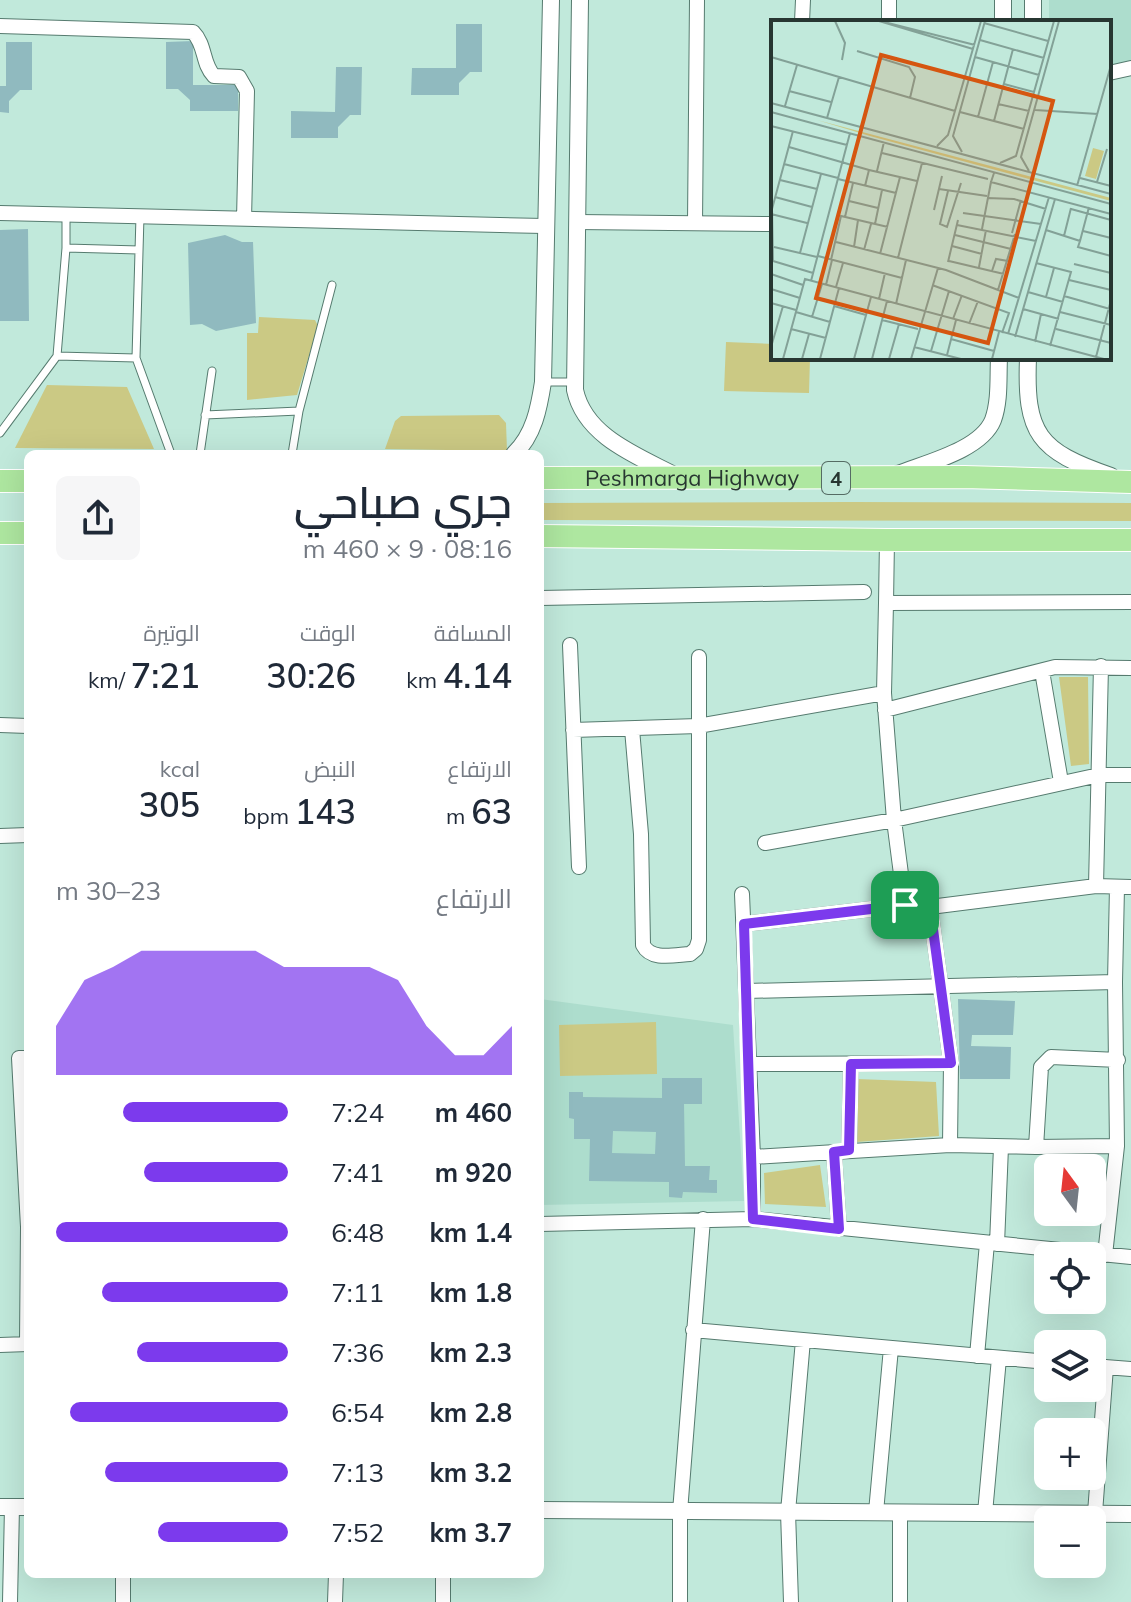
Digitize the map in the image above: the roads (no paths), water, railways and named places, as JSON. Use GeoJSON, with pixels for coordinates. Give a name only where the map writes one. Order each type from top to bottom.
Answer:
{"type":"FeatureCollection","features":[{"type":"Feature","properties":{"kind":"highway","name":"Peshmarga Highway"},"geometry":{"type":"LineString","coordinates":[[544,478],[1130,482]]}},
{"type":"Feature","properties":{"kind":"highway"},"geometry":{"type":"LineString","coordinates":[[0,481],[24,481]]}},
{"type":"Feature","properties":{"kind":"highway"},"geometry":{"type":"LineString","coordinates":[[0,533],[24,533]]}},
{"type":"Feature","properties":{"kind":"highway"},"geometry":{"type":"LineString","coordinates":[[544,536],[1131,540]]}},
{"type":"Feature","properties":{"kind":"street"},"geometry":{"type":"LineString","coordinates":[[517,450],[534,424],[543,382],[551,0]]}},
{"type":"Feature","properties":{"kind":"street"},"geometry":{"type":"LineString","coordinates":[[580,0],[575,382],[580,404],[603,433],[630,452],[681,479]]}},
{"type":"Feature","properties":{"kind":"street"},"geometry":{"type":"LineString","coordinates":[[695,223],[697,0]]}},
{"type":"Feature","properties":{"kind":"street"},"geometry":{"type":"LineString","coordinates":[[802,20],[803,0]]}},
{"type":"Feature","properties":{"kind":"street"},"geometry":{"type":"LineString","coordinates":[[0,26],[193,32],[199,38],[208,70],[214,76],[239,77],[245,83],[244,219]]}},
{"type":"Feature","properties":{"kind":"street"},"geometry":{"type":"LineString","coordinates":[[1111,73],[1131,68]]}},
{"type":"Feature","properties":{"kind":"street"},"geometry":{"type":"LineString","coordinates":[[0,213],[544,226]]}},
{"type":"Feature","properties":{"kind":"street"},"geometry":{"type":"LineString","coordinates":[[577,222],[771,224]]}},
{"type":"Feature","properties":{"kind":"street"},"geometry":{"type":"LineString","coordinates":[[887,478],[960,449],[985,432],[996,410],[999,360]]}},
{"type":"Feature","properties":{"kind":"street"},"geometry":{"type":"LineString","coordinates":[[1028,360],[1029,412],[1041,437],[1058,452],[1090,469],[1130,482]]}},
{"type":"Feature","properties":{"kind":"street"},"geometry":{"type":"LineString","coordinates":[[887,540],[884,693],[894,820],[905,905]]}},
{"type":"Feature","properties":{"kind":"street"},"geometry":{"type":"LineString","coordinates":[[544,598],[864,592]]}},
{"type":"Feature","properties":{"kind":"street"},"geometry":{"type":"LineString","coordinates":[[886,603],[1131,602]]}},
{"type":"Feature","properties":{"kind":"street"},"geometry":{"type":"LineString","coordinates":[[570,645],[579,867]]}},
{"type":"Feature","properties":{"kind":"street"},"geometry":{"type":"LineString","coordinates":[[632,729],[641,834],[643,945],[647,953],[654,955],[690,954],[699,940],[699,657]]}},
{"type":"Feature","properties":{"kind":"street"},"geometry":{"type":"LineString","coordinates":[[1096,886],[1101,666]]}},
{"type":"Feature","properties":{"kind":"street"},"geometry":{"type":"LineString","coordinates":[[885,710],[1055,667],[1131,668]]}},
{"type":"Feature","properties":{"kind":"street"},"geometry":{"type":"LineString","coordinates":[[1042,671],[1061,782]]}},
{"type":"Feature","properties":{"kind":"street"},"geometry":{"type":"LineString","coordinates":[[573,730],[698,726],[884,693]]}},
{"type":"Feature","properties":{"kind":"street"},"geometry":{"type":"LineString","coordinates":[[0,725],[24,726]]}},
{"type":"Feature","properties":{"kind":"street"},"geometry":{"type":"LineString","coordinates":[[765,843],[894,820],[1061,782],[1099,775],[1131,775]]}},
{"type":"Feature","properties":{"kind":"street"},"geometry":{"type":"LineString","coordinates":[[0,836],[24,835]]}},
{"type":"Feature","properties":{"kind":"street"},"geometry":{"type":"LineString","coordinates":[[744,924],[905,905],[930,907],[1096,886],[1124,887],[1115,982],[1117,1146],[1106,1246]]}},
{"type":"Feature","properties":{"kind":"street"},"geometry":{"type":"LineString","coordinates":[[742,894],[753,1219]]}},
{"type":"Feature","properties":{"kind":"street"},"geometry":{"type":"LineString","coordinates":[[930,907],[951,1063],[950,1145]]}},
{"type":"Feature","properties":{"kind":"street"},"geometry":{"type":"LineString","coordinates":[[747,991],[1115,982]]}},
{"type":"Feature","properties":{"kind":"street"},"geometry":{"type":"LineString","coordinates":[[1036,1147],[1041,1067],[1051,1057],[1118,1060]]}},
{"type":"Feature","properties":{"kind":"street"},"geometry":{"type":"LineString","coordinates":[[24,1058],[19,1058],[24,1152]]}},
{"type":"Feature","properties":{"kind":"street"},"geometry":{"type":"LineString","coordinates":[[749,1064],[951,1063]]}},
{"type":"Feature","properties":{"kind":"street"},"geometry":{"type":"LineString","coordinates":[[839,1229],[841,1151],[851,1064]]}},
{"type":"Feature","properties":{"kind":"street"},"geometry":{"type":"LineString","coordinates":[[753,1157],[950,1145],[1117,1146]]}},
{"type":"Feature","properties":{"kind":"street"},"geometry":{"type":"LineString","coordinates":[[977,1356],[1001,1147]]}},
{"type":"Feature","properties":{"kind":"street"},"geometry":{"type":"LineString","coordinates":[[680,1602],[680,1512],[703,1219]]}},
{"type":"Feature","properties":{"kind":"street"},"geometry":{"type":"LineString","coordinates":[[544,1224],[753,1219],[1034,1248]]}},
{"type":"Feature","properties":{"kind":"street"},"geometry":{"type":"LineString","coordinates":[[1106,1255],[1131,1257]]}},
{"type":"Feature","properties":{"kind":"street"},"geometry":{"type":"LineString","coordinates":[[693,1330],[1034,1361]]}},
{"type":"Feature","properties":{"kind":"street"},"geometry":{"type":"LineString","coordinates":[[791,1602],[788,1512],[803,1340]]}},
{"type":"Feature","properties":{"kind":"street"},"geometry":{"type":"LineString","coordinates":[[0,1345],[24,1344]]}},
{"type":"Feature","properties":{"kind":"street"},"geometry":{"type":"LineString","coordinates":[[876,1512],[891,1348]]}},
{"type":"Feature","properties":{"kind":"street"},"geometry":{"type":"LineString","coordinates":[[985,1513],[999,1358]]}},
{"type":"Feature","properties":{"kind":"street"},"geometry":{"type":"LineString","coordinates":[[1106,1367],[1131,1369]]}},
{"type":"Feature","properties":{"kind":"street"},"geometry":{"type":"LineString","coordinates":[[1095,1506],[1098,1402]]}},
{"type":"Feature","properties":{"kind":"street"},"geometry":{"type":"LineString","coordinates":[[10,1602],[13,1507]]}},
{"type":"Feature","properties":{"kind":"street"},"geometry":{"type":"LineString","coordinates":[[544,1510],[1034,1513]]}},
{"type":"Feature","properties":{"kind":"street"},"geometry":{"type":"LineString","coordinates":[[900,1512],[900,1602]]}},
{"type":"Feature","properties":{"kind":"street"},"geometry":{"type":"LineString","coordinates":[[1106,1513],[1131,1514]]}},
{"type":"Feature","properties":{"kind":"street"},"geometry":{"type":"LineString","coordinates":[[123,1578],[123,1602]]}},
{"type":"Feature","properties":{"kind":"street"},"geometry":{"type":"LineString","coordinates":[[335,1602],[336,1578]]}},
{"type":"Feature","properties":{"kind":"street"},"geometry":{"type":"LineString","coordinates":[[443,1578],[443,1602]]}},
{"type":"Feature","properties":{"kind":"lane"},"geometry":{"type":"LineString","coordinates":[[0,433],[57,356],[66,215]]}},
{"type":"Feature","properties":{"kind":"lane"},"geometry":{"type":"LineString","coordinates":[[140,216],[136,358],[170,450]]}},
{"type":"Feature","properties":{"kind":"lane"},"geometry":{"type":"LineString","coordinates":[[66,248],[139,250]]}},
{"type":"Feature","properties":{"kind":"lane"},"geometry":{"type":"LineString","coordinates":[[293,450],[299,411],[332,285]]}},
{"type":"Feature","properties":{"kind":"lane"},"geometry":{"type":"LineString","coordinates":[[57,356],[136,358]]}},
{"type":"Feature","properties":{"kind":"lane"},"geometry":{"type":"LineString","coordinates":[[201,450],[212,371]]}},
{"type":"Feature","properties":{"kind":"lane"},"geometry":{"type":"LineString","coordinates":[[543,382],[575,382]]}},
{"type":"Feature","properties":{"kind":"lane"},"geometry":{"type":"LineString","coordinates":[[205,415],[299,411]]}}]}
